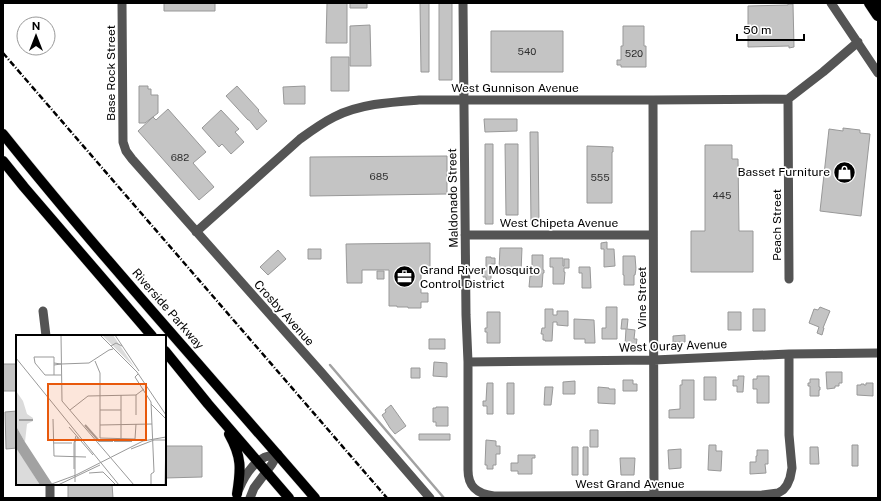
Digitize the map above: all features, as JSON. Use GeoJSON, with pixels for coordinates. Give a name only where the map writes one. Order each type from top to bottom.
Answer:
{"type":"FeatureCollection","features":[{"type":"Feature","properties":{"kind":"highway"},"geometry":{"type":"LineString","coordinates":[[870,3],[878,15]]}},
{"type":"Feature","properties":{"kind":"main road","name":"Riverside Parkway"},"geometry":{"type":"LineString","coordinates":[[3,134],[188,353],[316,498]]}},
{"type":"Feature","properties":{"kind":"main road"},"geometry":{"type":"LineString","coordinates":[[3,161],[151,335]]}},
{"type":"Feature","properties":{"kind":"main road"},"geometry":{"type":"LineString","coordinates":[[166,352],[289,498]]}},
{"type":"Feature","properties":{"kind":"main road"},"geometry":{"type":"LineString","coordinates":[[220,417],[234,443],[239,457],[240,470],[236,496]]}},
{"type":"Feature","properties":{"kind":"street","name":"Base Rock Street"},"geometry":{"type":"LineString","coordinates":[[122,3],[123,142]]}},
{"type":"Feature","properties":{"kind":"street","name":"Maldonado Street"},"geometry":{"type":"LineString","coordinates":[[463,3],[466,315],[468,362],[468,477],[473,487]]}},
{"type":"Feature","properties":{"kind":"street"},"geometry":{"type":"LineString","coordinates":[[831,3],[878,73]]}},
{"type":"Feature","properties":{"kind":"street"},"geometry":{"type":"LineString","coordinates":[[788,99],[858,42]]}},
{"type":"Feature","properties":{"kind":"street","name":"West Gunnison Avenue"},"geometry":{"type":"LineString","coordinates":[[196,232],[300,139],[335,116],[359,108],[391,102],[419,100],[788,99]]}},
{"type":"Feature","properties":{"kind":"street","name":"Peach Street"},"geometry":{"type":"LineString","coordinates":[[788,99],[789,279]]}},
{"type":"Feature","properties":{"kind":"street","name":"Vine Street"},"geometry":{"type":"LineString","coordinates":[[653,100],[654,496]]}},
{"type":"Feature","properties":{"kind":"street","name":"Crosby Avenue"},"geometry":{"type":"LineString","coordinates":[[123,142],[126,151],[132,159],[316,366],[430,498]]}},
{"type":"Feature","properties":{"kind":"street","name":"West Chipeta Avenue"},"geometry":{"type":"LineString","coordinates":[[465,235],[653,235]]}},
{"type":"Feature","properties":{"kind":"street"},"geometry":{"type":"LineString","coordinates":[[43,311],[46,335]]}},
{"type":"Feature","properties":{"kind":"street","name":"West Ouray Avenue"},"geometry":{"type":"LineString","coordinates":[[468,362],[654,360],[789,354],[878,353]]}},
{"type":"Feature","properties":{"kind":"street","name":"West Grand Avenue"},"geometry":{"type":"LineString","coordinates":[[473,487],[485,495],[494,496],[771,495],[778,493],[787,485],[792,468],[789,435],[789,354]]}},
{"type":"Feature","properties":{"kind":"street"},"geometry":{"type":"LineString","coordinates":[[236,496],[241,483],[258,462],[265,457],[278,454]]}},
{"type":"Feature","properties":{"kind":"street"},"geometry":{"type":"LineString","coordinates":[[250,498],[254,488],[267,472],[278,454]]}},
{"type":"Feature","properties":{"kind":"street"},"geometry":{"type":"LineString","coordinates":[[50,485],[50,498]]}},
{"type":"Feature","properties":{"kind":"building"},"geometry":{"type":"Polygon","coordinates":[[[164,3],[215,3],[215,11],[164,11],[164,3]]]}},
{"type":"Feature","properties":{"kind":"building"},"geometry":{"type":"Polygon","coordinates":[[[327,3],[347,3],[347,43],[326,43],[327,3]]]}},
{"type":"Feature","properties":{"kind":"building"},"geometry":{"type":"Polygon","coordinates":[[[350,3],[367,3],[367,8],[350,8],[350,3]]]}},
{"type":"Feature","properties":{"kind":"building"},"geometry":{"type":"Polygon","coordinates":[[[420,3],[429,3],[429,72],[421,72],[420,3]]]}},
{"type":"Feature","properties":{"kind":"building"},"geometry":{"type":"Polygon","coordinates":[[[439,3],[452,3],[452,80],[439,80],[439,3]]]}},
{"type":"Feature","properties":{"kind":"building"},"geometry":{"type":"Polygon","coordinates":[[[793,4],[794,47],[748,47],[748,6],[793,4]]]}},
{"type":"Feature","properties":{"kind":"building"},"geometry":{"type":"Polygon","coordinates":[[[370,25],[371,66],[350,66],[350,26],[370,25]]]}},
{"type":"Feature","properties":{"kind":"building"},"geometry":{"type":"Polygon","coordinates":[[[623,26],[644,26],[646,67],[621,67],[621,65],[617,65],[617,60],[621,60],[623,26]]]}},
{"type":"Feature","properties":{"kind":"building"},"geometry":{"type":"Polygon","coordinates":[[[491,31],[563,31],[563,72],[491,72],[491,31]]]}},
{"type":"Feature","properties":{"kind":"building"},"geometry":{"type":"Polygon","coordinates":[[[331,57],[349,57],[349,91],[331,91],[331,57]]]}},
{"type":"Feature","properties":{"kind":"building"},"geometry":{"type":"Polygon","coordinates":[[[139,86],[148,86],[148,89],[151,89],[151,95],[158,95],[158,113],[145,123],[139,123],[139,86]]]}},
{"type":"Feature","properties":{"kind":"building"},"geometry":{"type":"Polygon","coordinates":[[[237,86],[267,121],[257,130],[226,96],[237,86]]]}},
{"type":"Feature","properties":{"kind":"building"},"geometry":{"type":"Polygon","coordinates":[[[305,86],[305,104],[284,104],[283,87],[305,86]]]}},
{"type":"Feature","properties":{"kind":"building"},"geometry":{"type":"Polygon","coordinates":[[[168,109],[206,152],[193,163],[214,187],[199,200],[138,131],[153,117],[156,120],[168,109]]]}},
{"type":"Feature","properties":{"kind":"building"},"geometry":{"type":"Polygon","coordinates":[[[221,110],[239,129],[235,132],[244,142],[231,154],[222,144],[219,147],[202,128],[221,110]]]}},
{"type":"Feature","properties":{"kind":"building"},"geometry":{"type":"Polygon","coordinates":[[[484,119],[517,119],[517,131],[485,132],[484,119]]]}},
{"type":"Feature","properties":{"kind":"building","name":"Basset Furniture"},"geometry":{"type":"Polygon","coordinates":[[[843,128],[860,130],[860,133],[870,134],[861,216],[820,211],[829,129],[843,131],[843,128]]]}},
{"type":"Feature","properties":{"kind":"building"},"geometry":{"type":"Polygon","coordinates":[[[530,132],[538,132],[539,225],[531,225],[530,132]]]}},
{"type":"Feature","properties":{"kind":"building"},"geometry":{"type":"Polygon","coordinates":[[[485,144],[493,144],[493,224],[485,224],[485,144]]]}},
{"type":"Feature","properties":{"kind":"building"},"geometry":{"type":"Polygon","coordinates":[[[505,144],[518,144],[518,215],[506,215],[505,144]]]}},
{"type":"Feature","properties":{"kind":"building"},"geometry":{"type":"Polygon","coordinates":[[[705,145],[732,145],[732,159],[738,159],[739,231],[753,231],[753,272],[691,272],[691,231],[705,231],[705,145]]]}},
{"type":"Feature","properties":{"kind":"building"},"geometry":{"type":"Polygon","coordinates":[[[587,146],[613,147],[612,203],[587,203],[587,146]]]}},
{"type":"Feature","properties":{"kind":"building"},"geometry":{"type":"Polygon","coordinates":[[[447,156],[447,194],[310,196],[310,157],[447,156]]]}},
{"type":"Feature","properties":{"kind":"building"},"geometry":{"type":"Polygon","coordinates":[[[607,242],[607,249],[614,249],[615,266],[604,267],[604,249],[601,249],[601,243],[607,242]]]}},
{"type":"Feature","properties":{"kind":"building","name":"Grand River Mosquito Control District"},"geometry":{"type":"Polygon","coordinates":[[[430,243],[430,270],[421,270],[421,293],[428,293],[428,302],[421,302],[421,308],[389,306],[389,270],[362,270],[362,283],[347,283],[346,244],[430,243]]]}},
{"type":"Feature","properties":{"kind":"building"},"geometry":{"type":"Polygon","coordinates":[[[500,248],[522,248],[521,272],[509,272],[509,269],[499,269],[500,248]]]}},
{"type":"Feature","properties":{"kind":"building"},"geometry":{"type":"Polygon","coordinates":[[[308,249],[321,249],[321,259],[308,259],[308,249]]]}},
{"type":"Feature","properties":{"kind":"building"},"geometry":{"type":"Polygon","coordinates":[[[278,250],[286,259],[268,275],[260,267],[278,250]]]}},
{"type":"Feature","properties":{"kind":"building"},"geometry":{"type":"Polygon","coordinates":[[[532,255],[543,255],[544,273],[542,287],[529,287],[530,276],[532,276],[532,255]]]}},
{"type":"Feature","properties":{"kind":"building"},"geometry":{"type":"Polygon","coordinates":[[[623,256],[635,256],[636,269],[634,275],[634,285],[624,285],[623,256]]]}},
{"type":"Feature","properties":{"kind":"building"},"geometry":{"type":"Polygon","coordinates":[[[486,257],[495,258],[495,264],[491,264],[491,284],[486,284],[486,277],[483,277],[483,268],[486,268],[486,257]]]}},
{"type":"Feature","properties":{"kind":"building"},"geometry":{"type":"Polygon","coordinates":[[[550,258],[563,258],[563,266],[564,259],[569,259],[569,268],[564,268],[564,284],[553,284],[553,267],[550,267],[550,258]]]}},
{"type":"Feature","properties":{"kind":"building"},"geometry":{"type":"Polygon","coordinates":[[[579,267],[590,267],[591,288],[582,288],[582,273],[579,273],[579,267]]]}},
{"type":"Feature","properties":{"kind":"building"},"geometry":{"type":"Polygon","coordinates":[[[377,271],[384,271],[384,279],[377,279],[377,271]]]}},
{"type":"Feature","properties":{"kind":"building"},"geometry":{"type":"Polygon","coordinates":[[[606,307],[617,307],[617,339],[602,339],[602,328],[606,328],[606,307]]]}},
{"type":"Feature","properties":{"kind":"building"},"geometry":{"type":"Polygon","coordinates":[[[820,307],[830,311],[823,328],[822,335],[817,333],[819,327],[809,323],[814,309],[818,310],[820,307]]]}},
{"type":"Feature","properties":{"kind":"building"},"geometry":{"type":"Polygon","coordinates":[[[545,309],[553,309],[553,315],[557,315],[557,311],[568,311],[568,326],[557,325],[557,322],[553,322],[552,341],[543,340],[543,334],[541,334],[542,328],[545,328],[545,309]]]}},
{"type":"Feature","properties":{"kind":"building"},"geometry":{"type":"Polygon","coordinates":[[[753,309],[765,309],[765,331],[753,331],[753,309]]]}},
{"type":"Feature","properties":{"kind":"building"},"geometry":{"type":"Polygon","coordinates":[[[487,312],[500,312],[500,343],[487,343],[487,332],[485,332],[485,328],[487,328],[487,312]]]}},
{"type":"Feature","properties":{"kind":"building"},"geometry":{"type":"Polygon","coordinates":[[[728,312],[741,312],[741,330],[728,330],[728,312]]]}},
{"type":"Feature","properties":{"kind":"building"},"geometry":{"type":"Polygon","coordinates":[[[574,319],[594,320],[595,343],[585,343],[585,339],[574,339],[574,319]]]}},
{"type":"Feature","properties":{"kind":"building"},"geometry":{"type":"Polygon","coordinates":[[[622,319],[628,319],[627,329],[635,330],[634,339],[637,339],[636,346],[625,345],[626,329],[621,329],[622,319]]]}},
{"type":"Feature","properties":{"kind":"building"},"geometry":{"type":"Polygon","coordinates":[[[685,335],[685,342],[673,342],[673,336],[685,335]]]}},
{"type":"Feature","properties":{"kind":"building"},"geometry":{"type":"Polygon","coordinates":[[[429,339],[445,339],[445,349],[429,349],[429,339]]]}},
{"type":"Feature","properties":{"kind":"building"},"geometry":{"type":"Polygon","coordinates":[[[434,362],[447,363],[447,377],[433,376],[434,362]]]}},
{"type":"Feature","properties":{"kind":"building"},"geometry":{"type":"Polygon","coordinates":[[[3,364],[16,364],[16,391],[3,391],[3,364]]]}},
{"type":"Feature","properties":{"kind":"building"},"geometry":{"type":"Polygon","coordinates":[[[411,368],[420,368],[420,378],[411,378],[411,368]]]}},
{"type":"Feature","properties":{"kind":"building"},"geometry":{"type":"Polygon","coordinates":[[[826,372],[842,372],[842,383],[839,383],[839,386],[835,386],[835,388],[827,389],[826,372]]]}},
{"type":"Feature","properties":{"kind":"building"},"geometry":{"type":"Polygon","coordinates":[[[738,376],[744,376],[743,392],[737,392],[737,386],[733,386],[733,380],[738,380],[738,376]]]}},
{"type":"Feature","properties":{"kind":"building"},"geometry":{"type":"Polygon","coordinates":[[[757,376],[769,376],[769,403],[757,403],[757,389],[753,389],[753,379],[757,379],[757,376]]]}},
{"type":"Feature","properties":{"kind":"building"},"geometry":{"type":"Polygon","coordinates":[[[704,377],[716,377],[716,400],[704,400],[704,377]]]}},
{"type":"Feature","properties":{"kind":"building"},"geometry":{"type":"Polygon","coordinates":[[[810,379],[819,379],[819,396],[810,396],[810,386],[808,386],[808,383],[810,383],[810,379]]]}},
{"type":"Feature","properties":{"kind":"building"},"geometry":{"type":"Polygon","coordinates":[[[623,380],[633,380],[633,384],[637,384],[637,391],[623,391],[623,380]]]}},
{"type":"Feature","properties":{"kind":"building"},"geometry":{"type":"Polygon","coordinates":[[[682,380],[694,380],[694,418],[669,418],[669,410],[680,409],[680,385],[682,385],[682,380]]]}},
{"type":"Feature","properties":{"kind":"building"},"geometry":{"type":"Polygon","coordinates":[[[575,381],[575,394],[563,394],[563,382],[575,381]]]}},
{"type":"Feature","properties":{"kind":"building"},"geometry":{"type":"Polygon","coordinates":[[[487,383],[493,383],[493,414],[487,414],[487,406],[483,406],[483,401],[486,401],[487,383]]]}},
{"type":"Feature","properties":{"kind":"building"},"geometry":{"type":"Polygon","coordinates":[[[507,383],[514,383],[514,414],[507,414],[507,383]]]}},
{"type":"Feature","properties":{"kind":"building"},"geometry":{"type":"Polygon","coordinates":[[[866,383],[873,383],[873,396],[857,395],[857,385],[866,385],[866,383]]]}},
{"type":"Feature","properties":{"kind":"building"},"geometry":{"type":"Polygon","coordinates":[[[545,387],[553,387],[551,405],[544,405],[545,387]]]}},
{"type":"Feature","properties":{"kind":"building"},"geometry":{"type":"Polygon","coordinates":[[[598,387],[615,389],[615,404],[598,403],[598,387]]]}},
{"type":"Feature","properties":{"kind":"building"},"geometry":{"type":"Polygon","coordinates":[[[391,405],[406,426],[395,434],[382,415],[391,405]]]}},
{"type":"Feature","properties":{"kind":"building"},"geometry":{"type":"Polygon","coordinates":[[[448,407],[448,426],[436,426],[436,422],[433,422],[433,408],[448,407]]]}},
{"type":"Feature","properties":{"kind":"building"},"geometry":{"type":"Polygon","coordinates":[[[16,411],[16,448],[6,449],[5,412],[16,411]]]}},
{"type":"Feature","properties":{"kind":"building"},"geometry":{"type":"Polygon","coordinates":[[[590,430],[598,430],[598,447],[590,447],[590,430]]]}},
{"type":"Feature","properties":{"kind":"building"},"geometry":{"type":"Polygon","coordinates":[[[419,434],[450,434],[450,440],[419,440],[419,434]]]}},
{"type":"Feature","properties":{"kind":"building"},"geometry":{"type":"Polygon","coordinates":[[[486,440],[496,441],[496,446],[500,446],[500,454],[496,454],[496,465],[493,465],[493,469],[487,469],[487,465],[485,465],[486,440]]]}},
{"type":"Feature","properties":{"kind":"building"},"geometry":{"type":"Polygon","coordinates":[[[709,445],[716,445],[716,451],[722,451],[721,471],[708,470],[709,445]]]}},
{"type":"Feature","properties":{"kind":"building"},"geometry":{"type":"Polygon","coordinates":[[[852,445],[858,445],[858,466],[852,466],[852,445]]]}},
{"type":"Feature","properties":{"kind":"building"},"geometry":{"type":"Polygon","coordinates":[[[166,446],[202,446],[202,477],[166,478],[166,446]]]}},
{"type":"Feature","properties":{"kind":"building"},"geometry":{"type":"Polygon","coordinates":[[[572,447],[578,447],[578,475],[572,475],[572,447]]]}},
{"type":"Feature","properties":{"kind":"building"},"geometry":{"type":"Polygon","coordinates":[[[583,447],[588,447],[588,475],[583,475],[583,447]]]}},
{"type":"Feature","properties":{"kind":"building"},"geometry":{"type":"Polygon","coordinates":[[[810,447],[818,447],[819,464],[810,464],[810,447]]]}},
{"type":"Feature","properties":{"kind":"building"},"geometry":{"type":"Polygon","coordinates":[[[681,449],[681,468],[669,469],[668,450],[681,449]]]}},
{"type":"Feature","properties":{"kind":"building"},"geometry":{"type":"Polygon","coordinates":[[[757,450],[768,450],[768,464],[765,464],[766,473],[750,474],[750,462],[756,462],[757,450]]]}},
{"type":"Feature","properties":{"kind":"building"},"geometry":{"type":"Polygon","coordinates":[[[518,455],[535,455],[535,458],[532,458],[532,474],[518,474],[518,471],[511,471],[511,463],[518,463],[518,455]]]}},
{"type":"Feature","properties":{"kind":"building"},"geometry":{"type":"Polygon","coordinates":[[[620,458],[635,458],[634,475],[621,475],[620,458]]]}},
{"type":"Feature","properties":{"kind":"building"},"geometry":{"type":"Polygon","coordinates":[[[68,485],[112,485],[113,498],[68,498],[68,485]]]}},
{"type":"Feature","properties":{"kind":"waterway"},"geometry":{"type":"LineString","coordinates":[[330,365],[444,498]]}},
{"type":"Feature","properties":{"kind":"railway"},"geometry":{"type":"LineString","coordinates":[[3,53],[387,498]]}},
{"type":"Feature","properties":{"kind":"place","name":"Basset Furniture"},"geometry":{"type":"Point","coordinates":[845,172]}},
{"type":"Feature","properties":{"kind":"place","name":"Grand River Mosquito Control District"},"geometry":{"type":"Point","coordinates":[405,277]}}]}
